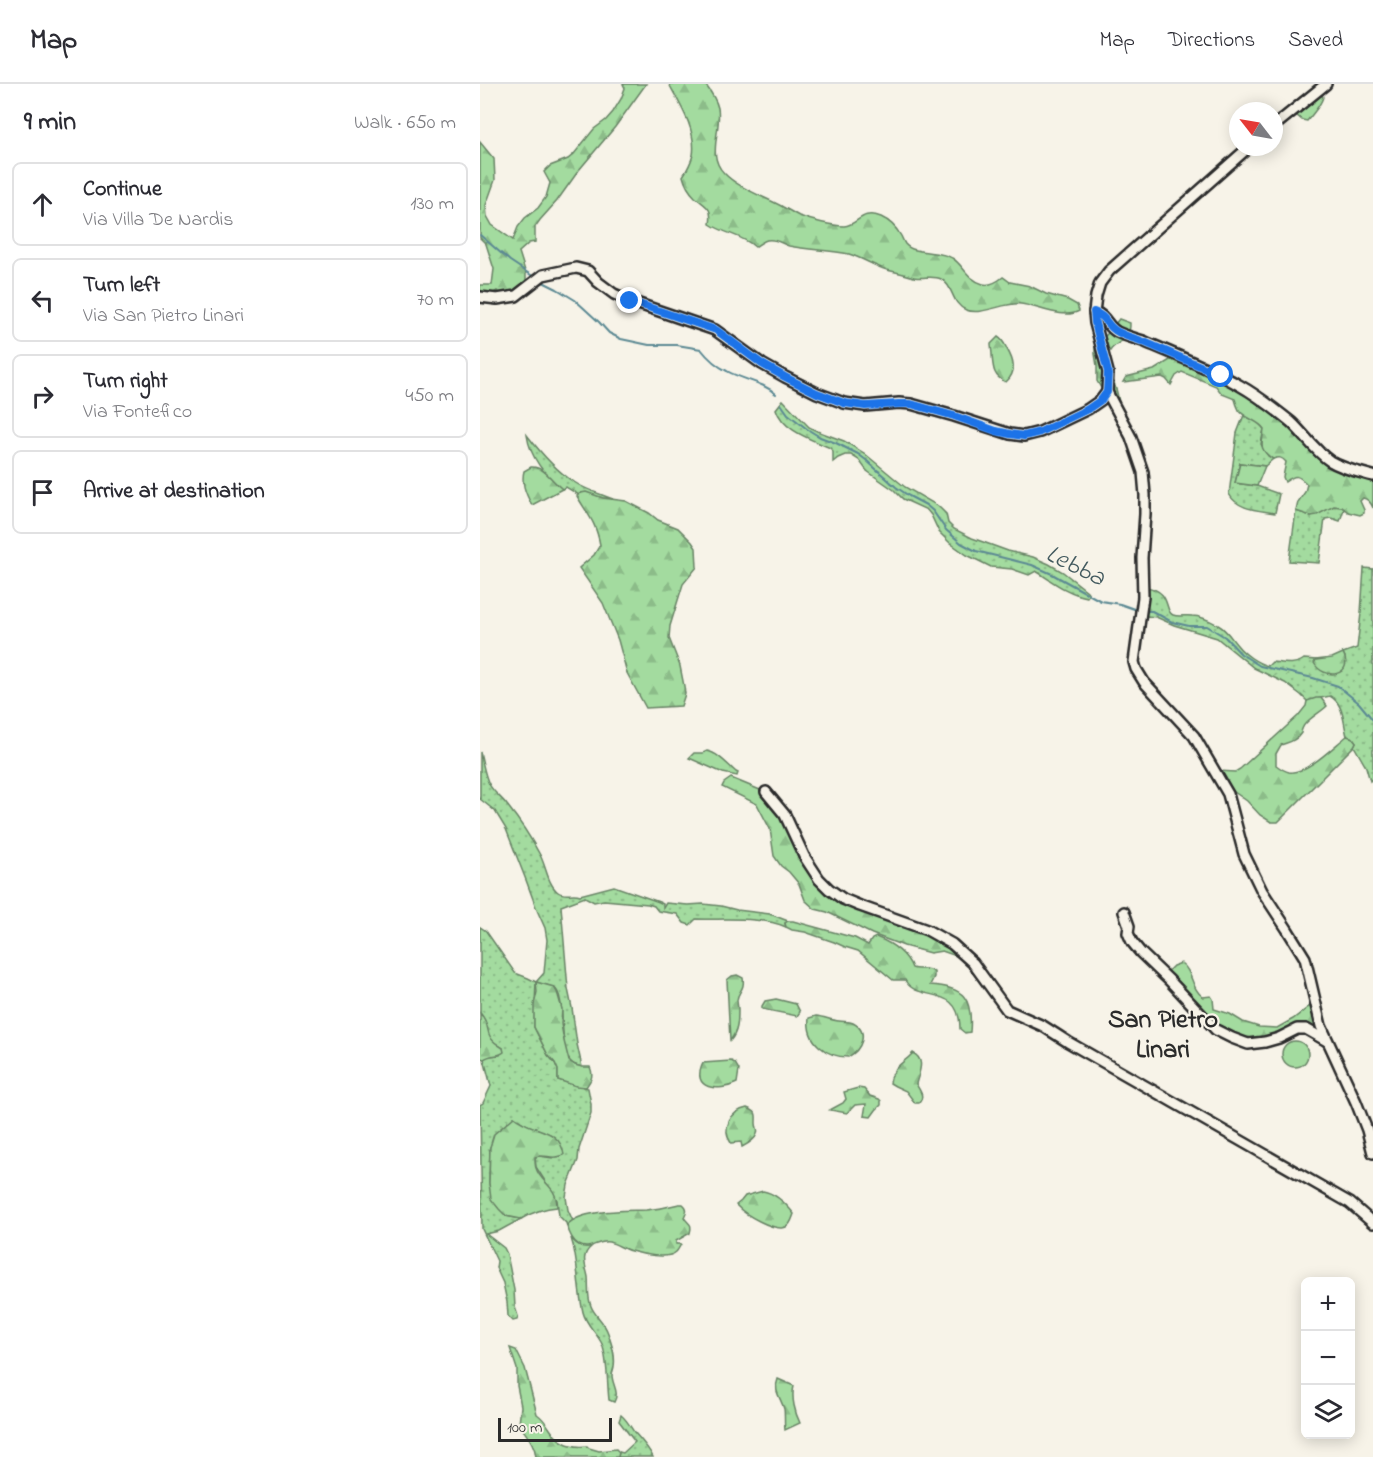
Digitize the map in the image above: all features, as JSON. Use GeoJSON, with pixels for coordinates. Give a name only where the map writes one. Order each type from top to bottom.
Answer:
{"type":"FeatureCollection","features":[{"type":"Feature","properties":{"kind":"street"},"geometry":{"type":"LineString","coordinates":[[1283,119],[1326,84]]}},
{"type":"Feature","properties":{"kind":"street"},"geometry":{"type":"LineString","coordinates":[[1239,156],[1109,271],[1100,283],[1096,296],[1095,323],[1108,372],[1107,392],[1131,436],[1143,472],[1145,514],[1142,611],[1134,662],[1144,682],[1194,736],[1228,794],[1244,854],[1262,891],[1305,958],[1321,1026],[1356,1102],[1373,1153]]}},
{"type":"Feature","properties":{"kind":"street"},"geometry":{"type":"LineString","coordinates":[[480,297],[497,299],[516,296],[543,275],[576,268],[588,271],[598,282],[622,298],[716,330],[762,364],[817,393],[844,403],[865,406],[911,404],[1010,434],[1024,436],[1040,432],[1088,409],[1101,400],[1107,392]]}},
{"type":"Feature","properties":{"kind":"street"},"geometry":{"type":"LineString","coordinates":[[1094,312],[1101,314],[1110,327],[1119,333],[1141,340],[1221,375],[1240,386],[1291,423],[1330,460],[1345,468],[1373,476]]}},
{"type":"Feature","properties":{"kind":"street"},"geometry":{"type":"LineString","coordinates":[[766,792],[785,815],[804,856],[819,879],[843,899],[927,930],[952,944],[973,963],[1007,1010],[1042,1026],[1350,1203],[1373,1222]]}},
{"type":"Feature","properties":{"kind":"street"},"geometry":{"type":"LineString","coordinates":[[1124,912],[1130,926],[1128,933],[1132,942],[1216,1030],[1248,1044],[1279,1038],[1297,1029],[1306,1029],[1328,1041]]}},
{"type":"Feature","properties":{"kind":"green space"},"geometry":{"type":"Polygon","coordinates":[[[623,84],[646,84],[615,127],[535,227],[535,242],[529,243],[519,252],[526,274],[526,283],[511,292],[480,293],[480,285],[492,285],[494,269],[486,244],[480,238],[480,142],[494,159],[495,180],[486,205],[487,216],[492,225],[513,240],[518,227],[546,197],[550,183],[544,172],[550,166],[574,154],[594,129],[606,120],[621,99],[625,88],[623,84]]]}},
{"type":"Feature","properties":{"kind":"green space"},"geometry":{"type":"Polygon","coordinates":[[[669,84],[705,84],[718,108],[715,150],[719,166],[724,173],[744,188],[799,216],[827,224],[844,226],[868,215],[881,217],[895,227],[909,247],[952,258],[977,282],[988,284],[1003,277],[1010,282],[1030,286],[1046,294],[1068,300],[1077,305],[1079,311],[1066,314],[1021,304],[979,311],[966,310],[958,304],[948,286],[941,279],[914,277],[882,268],[849,254],[789,246],[773,240],[766,240],[755,247],[710,224],[708,208],[693,195],[683,176],[689,166],[694,146],[687,118],[669,84]]]}},
{"type":"Feature","properties":{"kind":"green space"},"geometry":{"type":"Polygon","coordinates":[[[1321,92],[1322,101],[1307,121],[1295,114],[1321,92]]]}},
{"type":"Feature","properties":{"kind":"green space"},"geometry":{"type":"Polygon","coordinates":[[[1119,319],[1130,323],[1129,330],[1124,339],[1109,352],[1108,360],[1120,410],[1109,392],[1101,388],[1097,381],[1095,354],[1095,347],[1119,319]]]}},
{"type":"Feature","properties":{"kind":"green space"},"geometry":{"type":"Polygon","coordinates":[[[998,337],[1004,343],[1013,362],[1012,374],[1006,382],[998,377],[993,367],[991,344],[998,337]]]}},
{"type":"Feature","properties":{"kind":"green space"},"geometry":{"type":"Polygon","coordinates":[[[1177,359],[1230,383],[1287,425],[1314,450],[1373,479],[1373,508],[1363,498],[1360,501],[1364,513],[1360,515],[1334,506],[1311,516],[1296,511],[1307,484],[1297,477],[1285,482],[1283,477],[1286,462],[1280,458],[1273,459],[1263,449],[1264,429],[1238,409],[1235,399],[1222,394],[1216,386],[1182,372],[1176,376],[1171,385],[1162,377],[1123,382],[1126,377],[1154,370],[1170,360],[1177,359]]]}},
{"type":"Feature","properties":{"kind":"green space"},"geometry":{"type":"Polygon","coordinates":[[[783,400],[809,427],[844,441],[864,453],[905,487],[938,506],[946,514],[948,523],[954,529],[972,538],[1049,564],[1063,572],[1089,594],[1087,597],[1073,593],[1036,571],[1029,575],[1012,569],[991,567],[967,555],[939,532],[927,510],[903,499],[867,471],[859,460],[851,455],[845,455],[833,462],[833,451],[830,448],[791,429],[776,409],[783,400]]]}},
{"type":"Feature","properties":{"kind":"green space"},"geometry":{"type":"Polygon","coordinates":[[[1244,415],[1258,422],[1264,429],[1261,444],[1268,456],[1273,459],[1265,466],[1240,463],[1235,483],[1257,486],[1279,494],[1275,513],[1243,506],[1229,494],[1237,433],[1244,415]]]}},
{"type":"Feature","properties":{"kind":"green space"},"geometry":{"type":"Polygon","coordinates":[[[527,435],[560,472],[583,487],[613,499],[581,493],[579,495],[566,487],[562,489],[539,465],[531,451],[527,435]]]}},
{"type":"Feature","properties":{"kind":"green space"},"geometry":{"type":"Polygon","coordinates":[[[1240,463],[1265,466],[1257,486],[1235,483],[1240,463]]]}},
{"type":"Feature","properties":{"kind":"green space"},"geometry":{"type":"Polygon","coordinates":[[[531,467],[544,471],[562,489],[532,505],[523,480],[524,471],[531,467]]]}},
{"type":"Feature","properties":{"kind":"green space"},"geometry":{"type":"Polygon","coordinates":[[[586,492],[603,498],[626,501],[658,520],[678,528],[696,548],[697,567],[683,584],[670,626],[669,638],[680,666],[684,686],[685,694],[681,706],[646,708],[627,673],[618,640],[603,603],[579,568],[594,555],[600,545],[594,524],[577,496],[586,492]]]}},
{"type":"Feature","properties":{"kind":"green space"},"geometry":{"type":"Polygon","coordinates":[[[1334,506],[1344,509],[1340,521],[1325,519],[1319,563],[1289,561],[1296,511],[1311,516],[1334,506]]]}},
{"type":"Feature","properties":{"kind":"green space"},"geometry":{"type":"Polygon","coordinates":[[[1364,568],[1373,569],[1373,778],[1370,781],[1366,767],[1354,746],[1356,742],[1347,736],[1344,719],[1335,699],[1330,696],[1307,701],[1285,683],[1254,668],[1217,638],[1156,617],[1146,616],[1142,619],[1146,587],[1154,589],[1164,597],[1173,615],[1198,617],[1215,623],[1243,652],[1264,665],[1268,666],[1272,662],[1293,663],[1304,659],[1316,660],[1315,663],[1345,657],[1343,653],[1357,648],[1364,568]]]}},
{"type":"Feature","properties":{"kind":"green space"},"geometry":{"type":"Polygon","coordinates":[[[1343,653],[1346,661],[1345,667],[1337,673],[1324,672],[1314,663],[1316,660],[1332,658],[1343,653]]]}},
{"type":"Feature","properties":{"kind":"green space"},"geometry":{"type":"Polygon","coordinates":[[[1321,698],[1327,706],[1305,724],[1297,738],[1281,745],[1276,754],[1276,765],[1287,772],[1296,772],[1311,765],[1347,736],[1356,742],[1278,822],[1271,822],[1227,787],[1220,771],[1235,772],[1240,769],[1298,716],[1307,701],[1321,698]]]}},
{"type":"Feature","properties":{"kind":"green space"},"geometry":{"type":"Polygon","coordinates":[[[707,751],[722,759],[738,773],[737,776],[723,773],[689,758],[694,753],[707,751]]]}},
{"type":"Feature","properties":{"kind":"green space"},"geometry":{"type":"Polygon","coordinates":[[[480,752],[489,784],[529,836],[540,855],[552,885],[558,892],[580,895],[614,886],[659,902],[663,904],[663,908],[666,903],[721,906],[770,914],[788,921],[785,923],[786,927],[766,921],[742,919],[696,919],[690,925],[684,923],[677,914],[658,911],[654,906],[648,904],[604,900],[594,902],[585,897],[561,906],[568,989],[582,1067],[574,1064],[566,1054],[558,993],[553,987],[536,982],[544,973],[547,940],[545,928],[506,829],[495,811],[480,799],[480,752]]]}},
{"type":"Feature","properties":{"kind":"green space"},"geometry":{"type":"Polygon","coordinates":[[[731,778],[760,790],[767,796],[829,890],[926,930],[961,956],[942,951],[930,953],[904,946],[872,934],[827,912],[815,909],[805,900],[799,884],[774,856],[770,829],[757,804],[722,787],[731,778]]]}},
{"type":"Feature","properties":{"kind":"green space"},"geometry":{"type":"Polygon","coordinates":[[[788,921],[855,938],[868,945],[876,937],[892,945],[906,957],[912,968],[928,969],[934,972],[930,985],[951,988],[964,996],[970,1011],[970,1032],[965,1033],[960,1029],[958,1014],[946,999],[919,991],[905,980],[893,980],[858,951],[805,932],[792,930],[786,927],[785,923],[788,921]]]}},
{"type":"Feature","properties":{"kind":"green space"},"geometry":{"type":"Polygon","coordinates":[[[480,927],[486,931],[515,973],[536,982],[534,1027],[548,1055],[555,1063],[558,1080],[588,1088],[591,1113],[579,1149],[578,1160],[568,1185],[566,1197],[573,1221],[567,1225],[568,1230],[566,1223],[559,1216],[557,1200],[536,1167],[535,1157],[552,1158],[552,1135],[514,1117],[490,1147],[489,1183],[506,1216],[521,1219],[499,1231],[486,1234],[504,1248],[507,1254],[518,1316],[517,1320],[513,1321],[508,1316],[503,1283],[496,1268],[497,1261],[482,1229],[480,1105],[491,1086],[484,1059],[488,1056],[500,1055],[503,1048],[486,1034],[480,1013],[480,927]]]}},
{"type":"Feature","properties":{"kind":"green space"},"geometry":{"type":"Polygon","coordinates":[[[1181,963],[1188,971],[1199,994],[1203,997],[1211,996],[1214,1009],[1259,1027],[1277,1028],[1310,1006],[1318,1032],[1283,1034],[1249,1041],[1217,1027],[1165,974],[1173,966],[1181,963]]]}},
{"type":"Feature","properties":{"kind":"green space"},"geometry":{"type":"Polygon","coordinates":[[[737,975],[743,978],[743,985],[737,1000],[737,1026],[730,1041],[727,980],[737,975]]]}},
{"type":"Feature","properties":{"kind":"green space"},"geometry":{"type":"Polygon","coordinates":[[[536,982],[554,987],[557,992],[562,1009],[561,1024],[569,1061],[582,1067],[590,1067],[592,1073],[586,1087],[558,1080],[555,1063],[548,1055],[534,1027],[536,982]]]}},
{"type":"Feature","properties":{"kind":"green space"},"geometry":{"type":"Polygon","coordinates":[[[776,999],[796,1004],[800,1012],[797,1016],[762,1009],[765,1001],[776,999]]]}},
{"type":"Feature","properties":{"kind":"green space"},"geometry":{"type":"Polygon","coordinates":[[[480,1013],[484,1018],[489,1035],[503,1048],[504,1052],[484,1059],[480,1058],[480,1013]]]}},
{"type":"Feature","properties":{"kind":"green space"},"geometry":{"type":"Polygon","coordinates":[[[816,1016],[851,1022],[858,1027],[862,1041],[857,1050],[848,1057],[826,1051],[814,1041],[809,1027],[809,1018],[816,1016]]]}},
{"type":"Feature","properties":{"kind":"green space"},"geometry":{"type":"Polygon","coordinates":[[[1295,1041],[1305,1044],[1308,1054],[1305,1064],[1295,1067],[1285,1064],[1282,1054],[1285,1044],[1295,1041]]]}},
{"type":"Feature","properties":{"kind":"green space"},"geometry":{"type":"Polygon","coordinates":[[[913,1053],[920,1063],[916,1084],[922,1096],[919,1103],[915,1103],[906,1091],[890,1083],[896,1069],[913,1053]]]}},
{"type":"Feature","properties":{"kind":"green space"},"geometry":{"type":"Polygon","coordinates":[[[731,1061],[739,1070],[737,1083],[715,1088],[703,1084],[700,1072],[703,1063],[731,1061]]]}},
{"type":"Feature","properties":{"kind":"green space"},"geometry":{"type":"Polygon","coordinates":[[[858,1088],[864,1089],[870,1096],[881,1101],[881,1105],[871,1117],[864,1116],[866,1104],[855,1105],[847,1113],[830,1110],[843,1103],[846,1099],[844,1092],[858,1088]]]}},
{"type":"Feature","properties":{"kind":"green space"},"geometry":{"type":"Polygon","coordinates":[[[747,1108],[756,1114],[758,1132],[753,1140],[742,1147],[741,1142],[731,1143],[727,1126],[732,1116],[747,1108]]]}},
{"type":"Feature","properties":{"kind":"green space"},"geometry":{"type":"Polygon","coordinates":[[[514,1117],[551,1135],[561,1146],[564,1155],[535,1157],[538,1173],[552,1189],[557,1207],[530,1214],[521,1219],[506,1216],[499,1209],[491,1199],[489,1183],[490,1147],[494,1134],[514,1117]]]}},
{"type":"Feature","properties":{"kind":"green space"},"geometry":{"type":"Polygon","coordinates":[[[763,1191],[776,1197],[794,1214],[788,1226],[781,1228],[767,1225],[736,1205],[745,1196],[763,1191]]]}},
{"type":"Feature","properties":{"kind":"green space"},"geometry":{"type":"Polygon","coordinates":[[[683,1204],[686,1208],[684,1217],[691,1229],[690,1233],[676,1241],[676,1244],[681,1244],[676,1252],[667,1256],[641,1254],[605,1242],[583,1247],[573,1239],[567,1225],[593,1213],[650,1210],[683,1204]]]}},
{"type":"Feature","properties":{"kind":"green space"},"geometry":{"type":"Polygon","coordinates":[[[571,1238],[584,1247],[591,1247],[585,1258],[589,1299],[592,1309],[606,1329],[613,1349],[612,1379],[616,1392],[614,1402],[609,1400],[602,1344],[583,1312],[571,1238]]]}},
{"type":"Feature","properties":{"kind":"green space"},"geometry":{"type":"Polygon","coordinates":[[[510,1348],[516,1350],[525,1368],[537,1414],[557,1438],[571,1445],[587,1446],[599,1451],[616,1449],[619,1452],[618,1457],[536,1457],[532,1443],[519,1424],[521,1406],[517,1386],[517,1369],[510,1348]]]}},
{"type":"Feature","properties":{"kind":"green space"},"geometry":{"type":"Polygon","coordinates":[[[778,1379],[794,1386],[794,1405],[800,1423],[785,1430],[784,1409],[776,1387],[778,1379]]]}},
{"type":"Feature","properties":{"kind":"green space"},"geometry":{"type":"Polygon","coordinates":[[[621,1415],[653,1457],[618,1457],[619,1452],[623,1453],[635,1442],[619,1421],[621,1415]]]}},
{"type":"Feature","properties":{"kind":"waterway","name":"Lebba"},"geometry":{"type":"LineString","coordinates":[[480,235],[510,261],[534,277]]}},
{"type":"Feature","properties":{"kind":"waterway","name":"Lebba"},"geometry":{"type":"LineString","coordinates":[[541,281],[575,300],[609,333],[621,339],[649,345],[677,345],[701,349],[723,369],[776,394]]}},
{"type":"Feature","properties":{"kind":"waterway","name":"Lebba"},"geometry":{"type":"LineString","coordinates":[[781,404],[788,414],[807,429],[858,454],[896,487],[926,505],[946,530],[961,543],[976,551],[1032,565],[1101,601],[1137,610]]}},
{"type":"Feature","properties":{"kind":"waterway","name":"Lebba"},"geometry":{"type":"LineString","coordinates":[[1143,611],[1152,611],[1172,622],[1189,626],[1207,626],[1225,637],[1241,654],[1260,666],[1338,686],[1359,703],[1373,720]]}},
{"type":"Feature","properties":{"kind":"district","name":"San Pietro Linari"},"geometry":{"type":"Point","coordinates":[1163,1036]}},
{"type":"Feature","properties":{"kind":"route"},"geometry":{"type":"LineString","coordinates":[[630,301],[716,330],[762,364],[817,393],[844,403],[865,406],[911,404],[996,431],[1024,436],[1040,432],[1088,409],[1101,400],[1107,392],[1108,372],[1094,312],[1101,314],[1110,327],[1119,333],[1141,340],[1221,375]]}}]}
